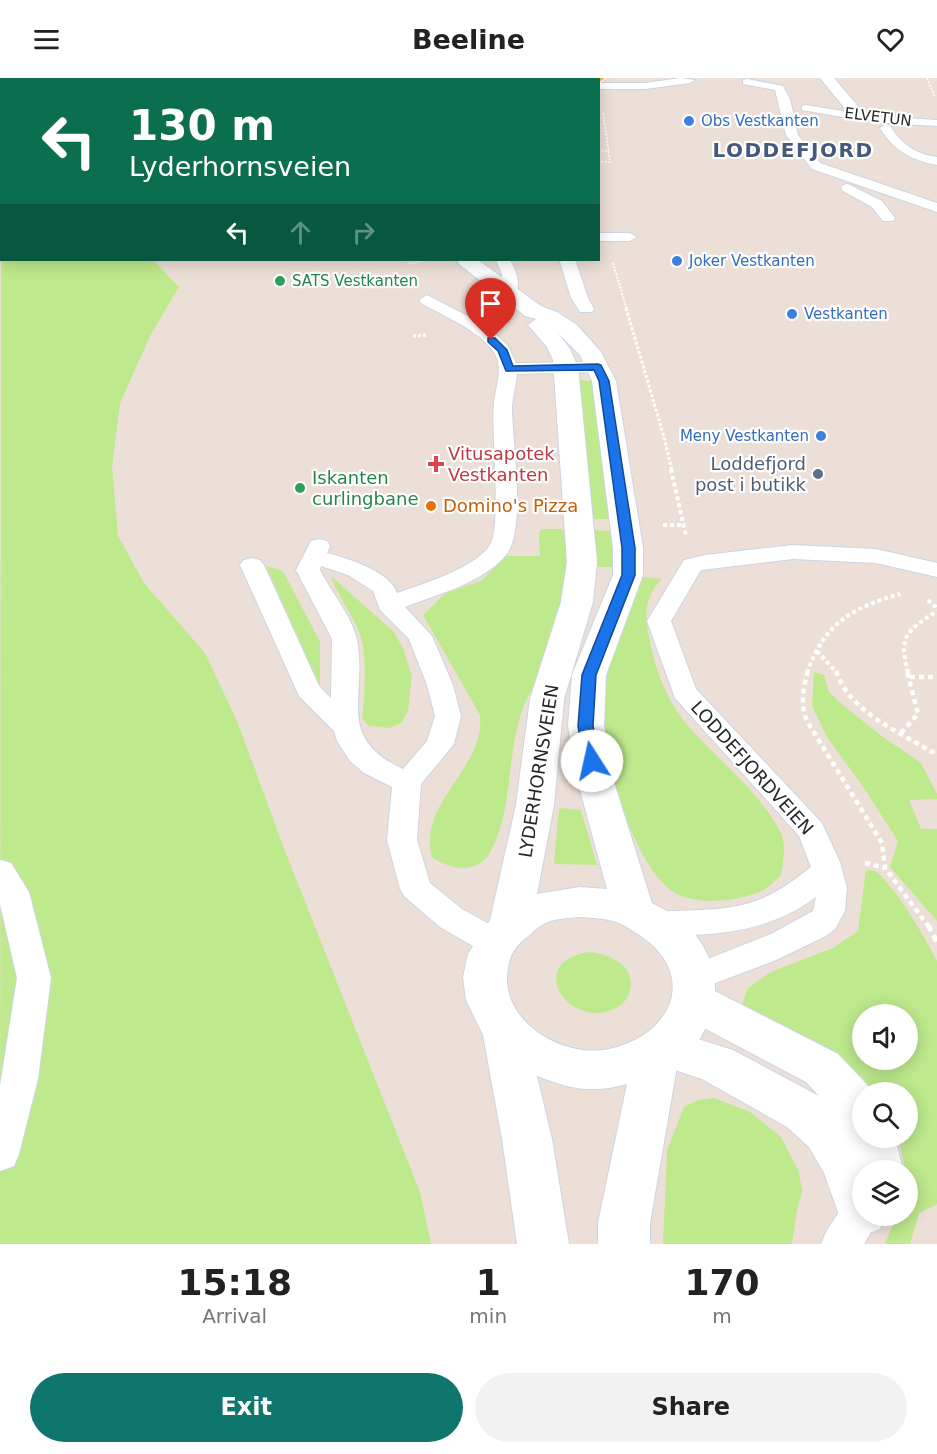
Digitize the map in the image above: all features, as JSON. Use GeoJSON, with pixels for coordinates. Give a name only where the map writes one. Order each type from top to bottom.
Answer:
{"type":"FeatureCollection","features":[{"type":"Feature","properties":{"kind":"main road"},"geometry":{"type":"LineString","coordinates":[[827,78],[852,108]]}},
{"type":"Feature","properties":{"kind":"main road","name":"LYDERHORNSVEIEN"},"geometry":{"type":"LineString","coordinates":[[467,261],[533,311],[533,320],[558,344],[564,354],[604,381],[628,548],[628,575],[589,675],[586,726],[595,779],[644,918]]}},
{"type":"Feature","properties":{"kind":"main road","name":"LYDERHORNSVEIEN"},"geometry":{"type":"LineString","coordinates":[[502,935],[524,864],[535,805],[547,699],[577,602],[582,562],[582,367]]}},
{"type":"Feature","properties":{"kind":"main road"},"geometry":{"type":"LineString","coordinates":[[580,902],[607,904],[644,918],[673,940],[686,958],[694,990],[686,1027],[661,1051],[633,1065],[607,1070],[579,1069],[552,1063],[528,1051],[505,1033],[490,1011],[484,987],[485,964],[502,935],[529,913],[562,904],[580,902]]}},
{"type":"Feature","properties":{"kind":"main road"},"geometry":{"type":"LineString","coordinates":[[694,990],[822,1068],[852,1100]]}},
{"type":"Feature","properties":{"kind":"main road"},"geometry":{"type":"LineString","coordinates":[[505,1033],[527,1139],[543,1244]]}},
{"type":"Feature","properties":{"kind":"main road"},"geometry":{"type":"LineString","coordinates":[[661,1051],[717,1064],[804,1112],[826,1132],[846,1165],[852,1182]]}},
{"type":"Feature","properties":{"kind":"main road"},"geometry":{"type":"LineString","coordinates":[[624,1244],[626,1212],[661,1051]]}},
{"type":"Feature","properties":{"kind":"lane"},"geometry":{"type":"LineString","coordinates":[[600,87],[645,86],[690,80]]}},
{"type":"Feature","properties":{"kind":"lane"},"geometry":{"type":"LineString","coordinates":[[747,82],[779,88],[786,98],[792,135],[816,166],[914,198],[937,208]]}},
{"type":"Feature","properties":{"kind":"lane"},"geometry":{"type":"LineString","coordinates":[[645,86],[668,95]]}},
{"type":"Feature","properties":{"kind":"lane","name":"ELVETUN"},"geometry":{"type":"LineString","coordinates":[[846,176],[821,163],[813,156],[802,132],[801,107],[872,119],[937,123]]}},
{"type":"Feature","properties":{"kind":"lane","name":"ELVETUN"},"geometry":{"type":"LineString","coordinates":[[886,128],[901,148],[918,158],[937,161]]}},
{"type":"Feature","properties":{"kind":"lane"},"geometry":{"type":"LineString","coordinates":[[864,181],[848,187],[877,204],[888,218]]}},
{"type":"Feature","properties":{"kind":"lane"},"geometry":{"type":"LineString","coordinates":[[603,237],[630,237]]}},
{"type":"Feature","properties":{"kind":"lane"},"geometry":{"type":"LineString","coordinates":[[504,261],[510,274],[509,293]]}},
{"type":"Feature","properties":{"kind":"lane"},"geometry":{"type":"LineString","coordinates":[[562,261],[573,273],[580,301],[586,309]]}},
{"type":"Feature","properties":{"kind":"lane"},"geometry":{"type":"LineString","coordinates":[[389,605],[477,567],[496,553],[504,540],[503,404],[509,369],[502,350],[481,330],[427,300]]}},
{"type":"Feature","properties":{"kind":"lane"},"geometry":{"type":"LineString","coordinates":[[509,369],[582,367]]}},
{"type":"Feature","properties":{"kind":"lane"},"geometry":{"type":"LineString","coordinates":[[407,782],[372,765],[350,743],[345,726],[346,655],[343,636],[308,570],[324,550],[341,577],[369,598],[389,605],[420,636],[440,685],[448,716],[440,744],[407,782],[402,840],[416,889],[451,918],[502,935]]}},
{"type":"Feature","properties":{"kind":"lane"},"geometry":{"type":"LineString","coordinates":[[692,565],[793,552],[876,556],[937,570]]}},
{"type":"Feature","properties":{"kind":"lane"},"geometry":{"type":"LineString","coordinates":[[252,565],[308,690],[345,726]]}},
{"type":"Feature","properties":{"kind":"lane","name":"LODDEFJORDVEIEN"},"geometry":{"type":"LineString","coordinates":[[692,565],[659,621],[684,692],[812,830],[824,855],[833,896],[825,920],[694,990]]}},
{"type":"Feature","properties":{"kind":"lane"},"geometry":{"type":"LineString","coordinates":[[0,871],[13,892],[34,978],[20,1079],[0,1154]]}},
{"type":"Feature","properties":{"kind":"lane"},"geometry":{"type":"LineString","coordinates":[[644,918],[718,923],[770,910],[798,894],[827,871]]}},
{"type":"Feature","properties":{"kind":"lane"},"geometry":{"type":"LineString","coordinates":[[841,1244],[852,1226]]}},
{"type":"Feature","properties":{"kind":"path"},"geometry":{"type":"LineString","coordinates":[[927,78],[937,100]]}},
{"type":"Feature","properties":{"kind":"path"},"geometry":{"type":"LineString","coordinates":[[600,162],[610,162],[603,110]]}},
{"type":"Feature","properties":{"kind":"path"},"geometry":{"type":"LineString","coordinates":[[600,151],[609,151]]}},
{"type":"Feature","properties":{"kind":"path"},"geometry":{"type":"LineString","coordinates":[[603,237],[664,437],[692,565]]}},
{"type":"Feature","properties":{"kind":"path"},"geometry":{"type":"LineString","coordinates":[[407,261],[411,264],[421,261]]}},
{"type":"Feature","properties":{"kind":"path"},"geometry":{"type":"LineString","coordinates":[[911,593],[870,603],[838,621],[826,634],[807,671],[803,709],[811,729],[882,843],[885,868],[924,917],[937,942]]}},
{"type":"Feature","properties":{"kind":"path"},"geometry":{"type":"LineString","coordinates":[[901,733],[918,714],[902,651],[909,630],[937,611]]}},
{"type":"Feature","properties":{"kind":"path"},"geometry":{"type":"LineString","coordinates":[[817,651],[836,670],[841,685],[859,707],[937,753]]}},
{"type":"Feature","properties":{"kind":"path"},"geometry":{"type":"LineString","coordinates":[[909,677],[937,677]]}},
{"type":"Feature","properties":{"kind":"green space"},"geometry":{"type":"Polygon","coordinates":[[[1,261],[154,261],[179,287],[151,334],[120,403],[112,466],[118,536],[144,583],[205,653],[237,721],[285,851],[420,1192],[431,1244],[0,1244],[1,261]]]}},
{"type":"Feature","properties":{"kind":"green space"},"geometry":{"type":"Polygon","coordinates":[[[577,379],[594,382],[611,519],[595,519],[589,515],[577,379]]]}},
{"type":"Feature","properties":{"kind":"green space"},"geometry":{"type":"Polygon","coordinates":[[[542,529],[561,529],[568,533],[564,584],[553,634],[542,667],[520,717],[502,823],[489,854],[483,861],[477,865],[462,868],[446,865],[432,857],[430,837],[434,819],[473,752],[479,734],[480,715],[423,615],[446,593],[481,581],[506,556],[540,556],[539,532],[542,529]]]}},
{"type":"Feature","properties":{"kind":"green space"},"geometry":{"type":"Polygon","coordinates":[[[589,530],[614,531],[616,567],[592,567],[589,530]]]}},
{"type":"Feature","properties":{"kind":"green space"},"geometry":{"type":"Polygon","coordinates":[[[266,566],[283,571],[320,642],[320,686],[266,566]]]}},
{"type":"Feature","properties":{"kind":"green space"},"geometry":{"type":"Polygon","coordinates":[[[331,576],[394,632],[403,648],[412,676],[408,711],[401,723],[390,728],[369,726],[362,719],[365,677],[362,643],[357,627],[331,576]]]}},
{"type":"Feature","properties":{"kind":"green space"},"geometry":{"type":"Polygon","coordinates":[[[635,576],[662,579],[652,592],[646,613],[654,658],[660,679],[670,699],[693,731],[759,800],[782,836],[784,853],[781,875],[760,892],[713,901],[688,898],[677,894],[655,874],[630,829],[604,747],[600,703],[609,654],[635,576]]]}},
{"type":"Feature","properties":{"kind":"green space"},"geometry":{"type":"Polygon","coordinates":[[[814,672],[824,675],[829,692],[845,707],[921,763],[937,794],[937,799],[909,800],[921,829],[937,829],[937,921],[890,867],[898,841],[862,785],[827,737],[812,706],[814,672]]]}},
{"type":"Feature","properties":{"kind":"green space"},"geometry":{"type":"Polygon","coordinates":[[[559,808],[581,810],[597,865],[554,864],[559,808]]]}},
{"type":"Feature","properties":{"kind":"green space"},"geometry":{"type":"Polygon","coordinates":[[[866,870],[876,871],[918,926],[937,961],[937,1204],[919,1213],[918,1216],[918,1160],[903,1160],[901,1148],[918,1148],[918,1082],[865,1082],[862,1077],[769,1019],[741,1007],[748,988],[771,972],[833,948],[858,931],[866,870]]]}},
{"type":"Feature","properties":{"kind":"green space"},"geometry":{"type":"Polygon","coordinates":[[[589,952],[612,958],[619,962],[629,974],[631,982],[629,994],[625,1001],[616,1008],[599,1013],[583,1011],[569,1003],[560,993],[556,980],[559,968],[569,958],[589,952]]]}},
{"type":"Feature","properties":{"kind":"green space"},"geometry":{"type":"Polygon","coordinates":[[[714,1098],[750,1112],[781,1137],[799,1172],[802,1191],[792,1244],[663,1244],[667,1150],[684,1107],[698,1100],[714,1098]]]}},
{"type":"Feature","properties":{"kind":"green space"},"geometry":{"type":"Polygon","coordinates":[[[892,1226],[915,1226],[910,1244],[885,1244],[892,1226]]]}},
{"type":"Feature","properties":{"kind":"place","name":"Obs Vestkanten"},"geometry":{"type":"Point","coordinates":[689,121]}},
{"type":"Feature","properties":{"kind":"place","name":"Joker Vestkanten"},"geometry":{"type":"Point","coordinates":[677,261]}},
{"type":"Feature","properties":{"kind":"place","name":"SATS Vestkanten"},"geometry":{"type":"Point","coordinates":[280,281]}},
{"type":"Feature","properties":{"kind":"place","name":"Vestkanten"},"geometry":{"type":"Point","coordinates":[792,314]}},
{"type":"Feature","properties":{"kind":"place","name":"Meny Vestkanten"},"geometry":{"type":"Point","coordinates":[821,436]}},
{"type":"Feature","properties":{"kind":"place","name":"Vitusapotek Vestkanten"},"geometry":{"type":"Point","coordinates":[436,464]}},
{"type":"Feature","properties":{"kind":"place","name":"Loddefjord post i butikk"},"geometry":{"type":"Point","coordinates":[818,474]}},
{"type":"Feature","properties":{"kind":"place","name":"Iskanten curlingbane"},"geometry":{"type":"Point","coordinates":[300,488]}},
{"type":"Feature","properties":{"kind":"place","name":"Domino's Pizza"},"geometry":{"type":"Point","coordinates":[431,506]}},
{"type":"Feature","properties":{"kind":"district","name":"LODDEFJORD"},"geometry":{"type":"Point","coordinates":[793,150]}},
{"type":"Feature","properties":{"kind":"route"},"geometry":{"type":"LineString","coordinates":[[491,340],[502,350],[509,369],[598,367],[604,381],[628,548],[628,575],[589,675],[586,726],[592,761]]}}]}
